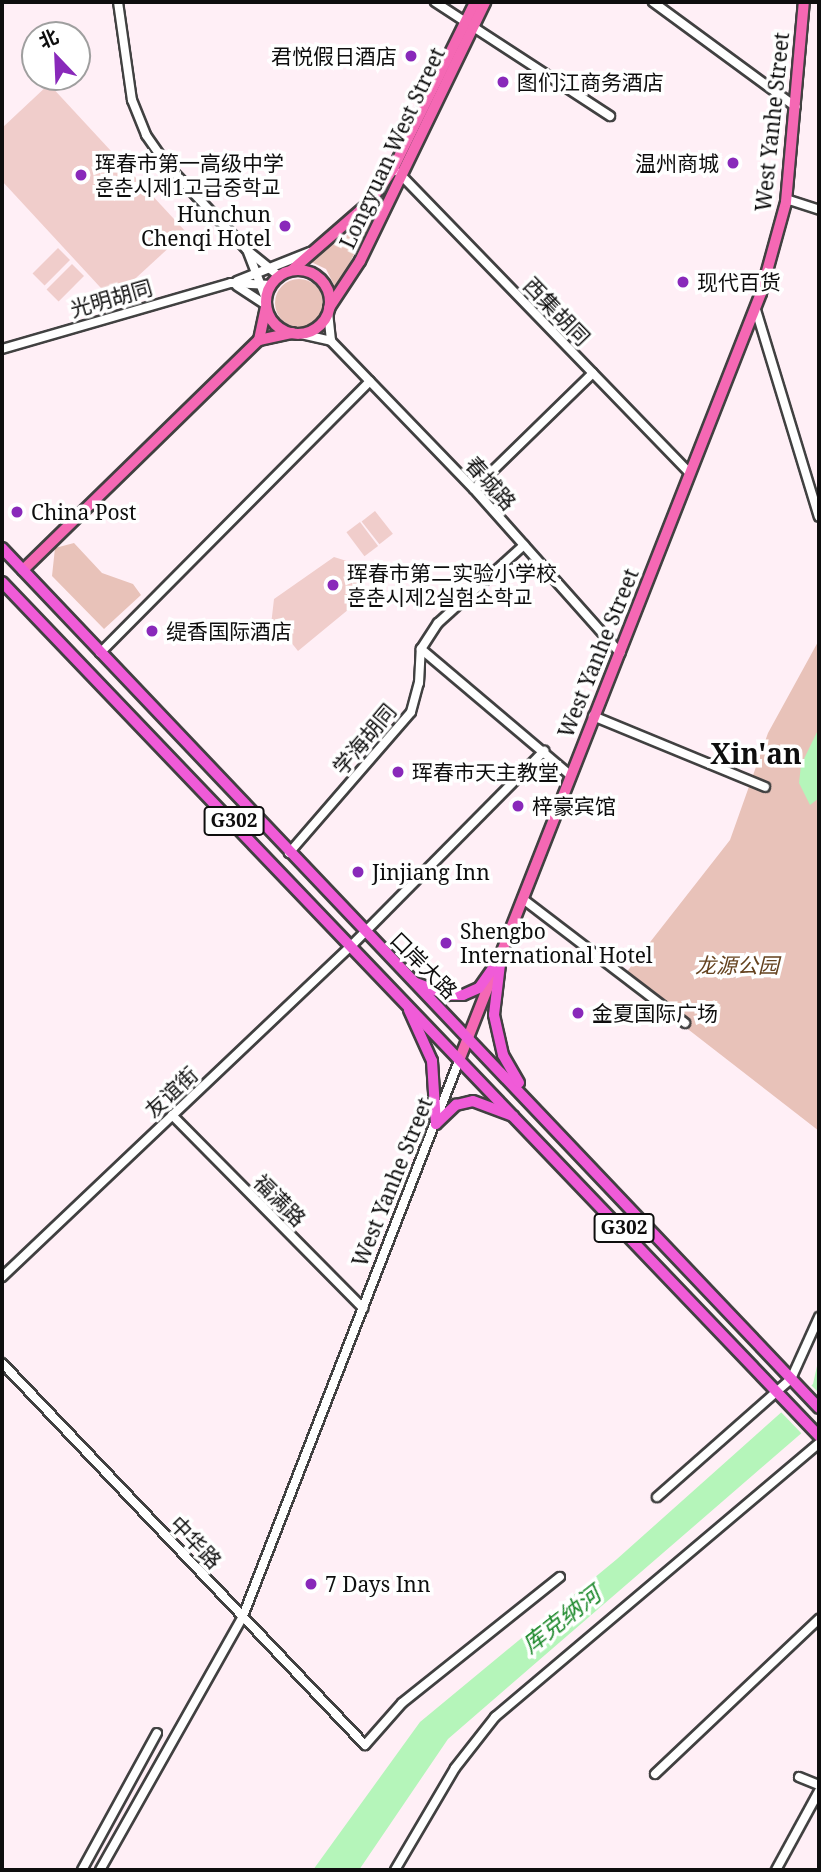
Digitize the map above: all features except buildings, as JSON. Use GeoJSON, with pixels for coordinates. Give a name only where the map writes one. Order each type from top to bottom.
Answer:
{"type":"FeatureCollection","features":[{"type":"Feature","properties":{"kind":"highway","name":"口岸大路"},"geometry":{"type":"LineString","coordinates":[[2,548],[819,1408]]}},
{"type":"Feature","properties":{"kind":"highway"},"geometry":{"type":"LineString","coordinates":[[3,586],[23,570]]}},
{"type":"Feature","properties":{"kind":"highway","name":"口岸大路"},"geometry":{"type":"LineString","coordinates":[[3,586],[353,944],[819,1438]]}},
{"type":"Feature","properties":{"kind":"highway"},"geometry":{"type":"LineString","coordinates":[[411,980],[448,995],[470,993],[485,982],[501,956]]}},
{"type":"Feature","properties":{"kind":"highway"},"geometry":{"type":"LineString","coordinates":[[501,956],[494,1015],[503,1055],[531,1102]]}},
{"type":"Feature","properties":{"kind":"highway"},"geometry":{"type":"LineString","coordinates":[[401,995],[429,1048],[436,1081],[436,1124]]}},
{"type":"Feature","properties":{"kind":"highway"},"geometry":{"type":"LineString","coordinates":[[436,1124],[456,1105],[473,1101],[518,1118]]}},
{"type":"Feature","properties":{"kind":"main road","name":"Longyuan West Street"},"geometry":{"type":"LineString","coordinates":[[329,310],[360,261],[469,21],[475,2]]}},
{"type":"Feature","properties":{"kind":"main road","name":"Longyuan West Street"},"geometry":{"type":"LineString","coordinates":[[292,270],[369,204],[393,169],[469,21],[485,2]]}},
{"type":"Feature","properties":{"kind":"main road","name":"West Yanhe Street"},"geometry":{"type":"LineString","coordinates":[[460,1058],[593,716],[756,310],[786,200],[804,2]]}},
{"type":"Feature","properties":{"kind":"main road"},"geometry":{"type":"LineString","coordinates":[[23,570],[258,340],[266,304],[266,285],[275,272],[292,270],[320,279],[329,310],[318,327],[258,340]]}},
{"type":"Feature","properties":{"kind":"main road"},"geometry":{"type":"LineString","coordinates":[[266,304],[275,325],[297,333]]}},
{"type":"Feature","properties":{"kind":"street"},"geometry":{"type":"LineString","coordinates":[[118,2],[132,100],[146,135],[166,164],[247,250],[275,272]]}},
{"type":"Feature","properties":{"kind":"street"},"geometry":{"type":"LineString","coordinates":[[435,2],[469,21],[610,116]]}},
{"type":"Feature","properties":{"kind":"street"},"geometry":{"type":"LineString","coordinates":[[653,2],[796,107]]}},
{"type":"Feature","properties":{"kind":"street","name":"西集胡同"},"geometry":{"type":"LineString","coordinates":[[399,173],[691,474]]}},
{"type":"Feature","properties":{"kind":"street"},"geometry":{"type":"LineString","coordinates":[[786,200],[819,210]]}},
{"type":"Feature","properties":{"kind":"street"},"geometry":{"type":"LineString","coordinates":[[231,283],[258,274],[275,272],[321,247]]}},
{"type":"Feature","properties":{"kind":"street"},"geometry":{"type":"LineString","coordinates":[[247,250],[266,285]]}},
{"type":"Feature","properties":{"kind":"street"},"geometry":{"type":"LineString","coordinates":[[231,283],[266,304]]}},
{"type":"Feature","properties":{"kind":"street","name":"光明胡同"},"geometry":{"type":"LineString","coordinates":[[2,349],[231,283],[266,285]]}},
{"type":"Feature","properties":{"kind":"street"},"geometry":{"type":"LineString","coordinates":[[297,333],[331,341],[329,310]]}},
{"type":"Feature","properties":{"kind":"street"},"geometry":{"type":"LineString","coordinates":[[756,310],[819,517]]}},
{"type":"Feature","properties":{"kind":"street","name":"春城路"},"geometry":{"type":"LineString","coordinates":[[331,341],[474,489],[620,653]]}},
{"type":"Feature","properties":{"kind":"street"},"geometry":{"type":"LineString","coordinates":[[474,489],[593,373]]}},
{"type":"Feature","properties":{"kind":"street"},"geometry":{"type":"LineString","coordinates":[[100,653],[370,381]]}},
{"type":"Feature","properties":{"kind":"street"},"geometry":{"type":"LineString","coordinates":[[524,545],[438,623],[421,649],[570,775]]}},
{"type":"Feature","properties":{"kind":"street","name":"学海胡同"},"geometry":{"type":"LineString","coordinates":[[289,853],[411,712],[419,683],[421,649]]}},
{"type":"Feature","properties":{"kind":"street"},"geometry":{"type":"LineString","coordinates":[[593,716],[765,787]]}},
{"type":"Feature","properties":{"kind":"street","name":"友谊街"},"geometry":{"type":"LineString","coordinates":[[2,1277],[353,944],[544,751]]}},
{"type":"Feature","properties":{"kind":"street"},"geometry":{"type":"LineString","coordinates":[[523,899],[685,1023]]}},
{"type":"Feature","properties":{"kind":"street","name":"West Yanhe Street"},"geometry":{"type":"LineString","coordinates":[[100,1870],[243,1616],[460,1058]]}},
{"type":"Feature","properties":{"kind":"street","name":"福满路"},"geometry":{"type":"LineString","coordinates":[[172,1115],[363,1308]]}},
{"type":"Feature","properties":{"kind":"street"},"geometry":{"type":"LineString","coordinates":[[657,1497],[777,1392],[795,1384],[819,1317]]}},
{"type":"Feature","properties":{"kind":"street","name":"中华路"},"geometry":{"type":"LineString","coordinates":[[2,1363],[365,1745],[402,1703],[560,1577]]}},
{"type":"Feature","properties":{"kind":"street"},"geometry":{"type":"LineString","coordinates":[[395,1870],[455,1768],[495,1717],[819,1438]]}},
{"type":"Feature","properties":{"kind":"street"},"geometry":{"type":"LineString","coordinates":[[655,1773],[819,1619]]}},
{"type":"Feature","properties":{"kind":"street"},"geometry":{"type":"LineString","coordinates":[[82,1870],[157,1733]]}},
{"type":"Feature","properties":{"kind":"street"},"geometry":{"type":"LineString","coordinates":[[799,1777],[819,1785]]}},
{"type":"Feature","properties":{"kind":"street"},"geometry":{"type":"LineString","coordinates":[[776,1870],[819,1791]]}},
{"type":"Feature","properties":{"kind":"green space"},"geometry":{"type":"Polygon","coordinates":[[[367,216],[372,220],[336,289],[326,269],[309,261],[355,230],[367,216]]]}},
{"type":"Feature","properties":{"kind":"green space"},"geometry":{"type":"Polygon","coordinates":[[[299,279],[316,286],[323,303],[316,320],[299,327],[282,320],[275,303],[282,286],[299,279]]]}},
{"type":"Feature","properties":{"kind":"green space"},"geometry":{"type":"Polygon","coordinates":[[[74,543],[102,573],[133,584],[141,595],[104,629],[52,576],[55,548],[74,543]]]}},
{"type":"Feature","properties":{"kind":"green space","name":"龙源公园"},"geometry":{"type":"Polygon","coordinates":[[[819,640],[819,1131],[622,978],[730,840],[768,733],[819,640]]]}},
{"type":"Feature","properties":{"kind":"shaded area"},"geometry":{"type":"Polygon","coordinates":[[[42,91],[55,91],[186,232],[112,300],[2,181],[2,128],[42,91]]]}},
{"type":"Feature","properties":{"kind":"shaded area"},"geometry":{"type":"Polygon","coordinates":[[[58,248],[70,260],[45,285],[33,273],[58,248]]]}},
{"type":"Feature","properties":{"kind":"shaded area"},"geometry":{"type":"Polygon","coordinates":[[[72,264],[84,276],[59,301],[47,289],[72,264]]]}},
{"type":"Feature","properties":{"kind":"shaded area"},"geometry":{"type":"Polygon","coordinates":[[[375,511],[393,534],[379,544],[362,521],[375,511]]]}},
{"type":"Feature","properties":{"kind":"shaded area"},"geometry":{"type":"Polygon","coordinates":[[[360,522],[378,546],[364,556],[346,532],[360,522]]]}},
{"type":"Feature","properties":{"kind":"shaded area"},"geometry":{"type":"Polygon","coordinates":[[[334,557],[353,563],[362,573],[366,595],[298,651],[290,641],[280,640],[271,625],[274,599],[334,557]]]}},
{"type":"Feature","properties":{"kind":"water"},"geometry":{"type":"Polygon","coordinates":[[[819,699],[819,798],[810,805],[799,783],[801,765],[817,732],[819,699]]]}},
{"type":"Feature","properties":{"kind":"water","name":"库克纳河"},"geometry":{"type":"Polygon","coordinates":[[[819,1357],[819,1418],[448,1739],[359,1870],[313,1870],[420,1722],[617,1559],[813,1384],[819,1357]]]}},
{"type":"Feature","properties":{"kind":"pier"},"geometry":{"type":"Polygon","coordinates":[[[809,1383],[819,1393],[819,1423],[804,1436],[779,1410],[809,1383]]]}},
{"type":"Feature","properties":{"kind":"place","name":"君悦假日酒店"},"geometry":{"type":"Point","coordinates":[411,56]}},
{"type":"Feature","properties":{"kind":"place","name":"图们江商务酒店"},"geometry":{"type":"Point","coordinates":[503,82]}},
{"type":"Feature","properties":{"kind":"place","name":"温州商城"},"geometry":{"type":"Point","coordinates":[733,163]}},
{"type":"Feature","properties":{"kind":"place","name":"珲春市第一高级中学 훈춘시제1고급중학교"},"geometry":{"type":"Point","coordinates":[81,175]}},
{"type":"Feature","properties":{"kind":"place","name":"Hunchun Chenqi Hotel"},"geometry":{"type":"Point","coordinates":[285,226]}},
{"type":"Feature","properties":{"kind":"place","name":"现代百货"},"geometry":{"type":"Point","coordinates":[683,282]}},
{"type":"Feature","properties":{"kind":"place","name":"China Post"},"geometry":{"type":"Point","coordinates":[17,512]}},
{"type":"Feature","properties":{"kind":"place","name":"珲春市第二实验小学校 훈춘시제2실험소학교"},"geometry":{"type":"Point","coordinates":[333,585]}},
{"type":"Feature","properties":{"kind":"place","name":"缇香国际酒店"},"geometry":{"type":"Point","coordinates":[152,631]}},
{"type":"Feature","properties":{"kind":"place","name":"珲春市天主教堂"},"geometry":{"type":"Point","coordinates":[398,772]}},
{"type":"Feature","properties":{"kind":"place","name":"梓豪宾馆"},"geometry":{"type":"Point","coordinates":[518,806]}},
{"type":"Feature","properties":{"kind":"place","name":"Jinjiang Inn"},"geometry":{"type":"Point","coordinates":[358,872]}},
{"type":"Feature","properties":{"kind":"place","name":"Shengbo International Hotel"},"geometry":{"type":"Point","coordinates":[446,943]}},
{"type":"Feature","properties":{"kind":"place","name":"金夏国际广场"},"geometry":{"type":"Point","coordinates":[578,1013]}},
{"type":"Feature","properties":{"kind":"place","name":"7 Days Inn"},"geometry":{"type":"Point","coordinates":[311,1584]}},
{"type":"Feature","properties":{"kind":"district","name":"Xin'an"},"geometry":{"type":"Point","coordinates":[756,753]}}]}
